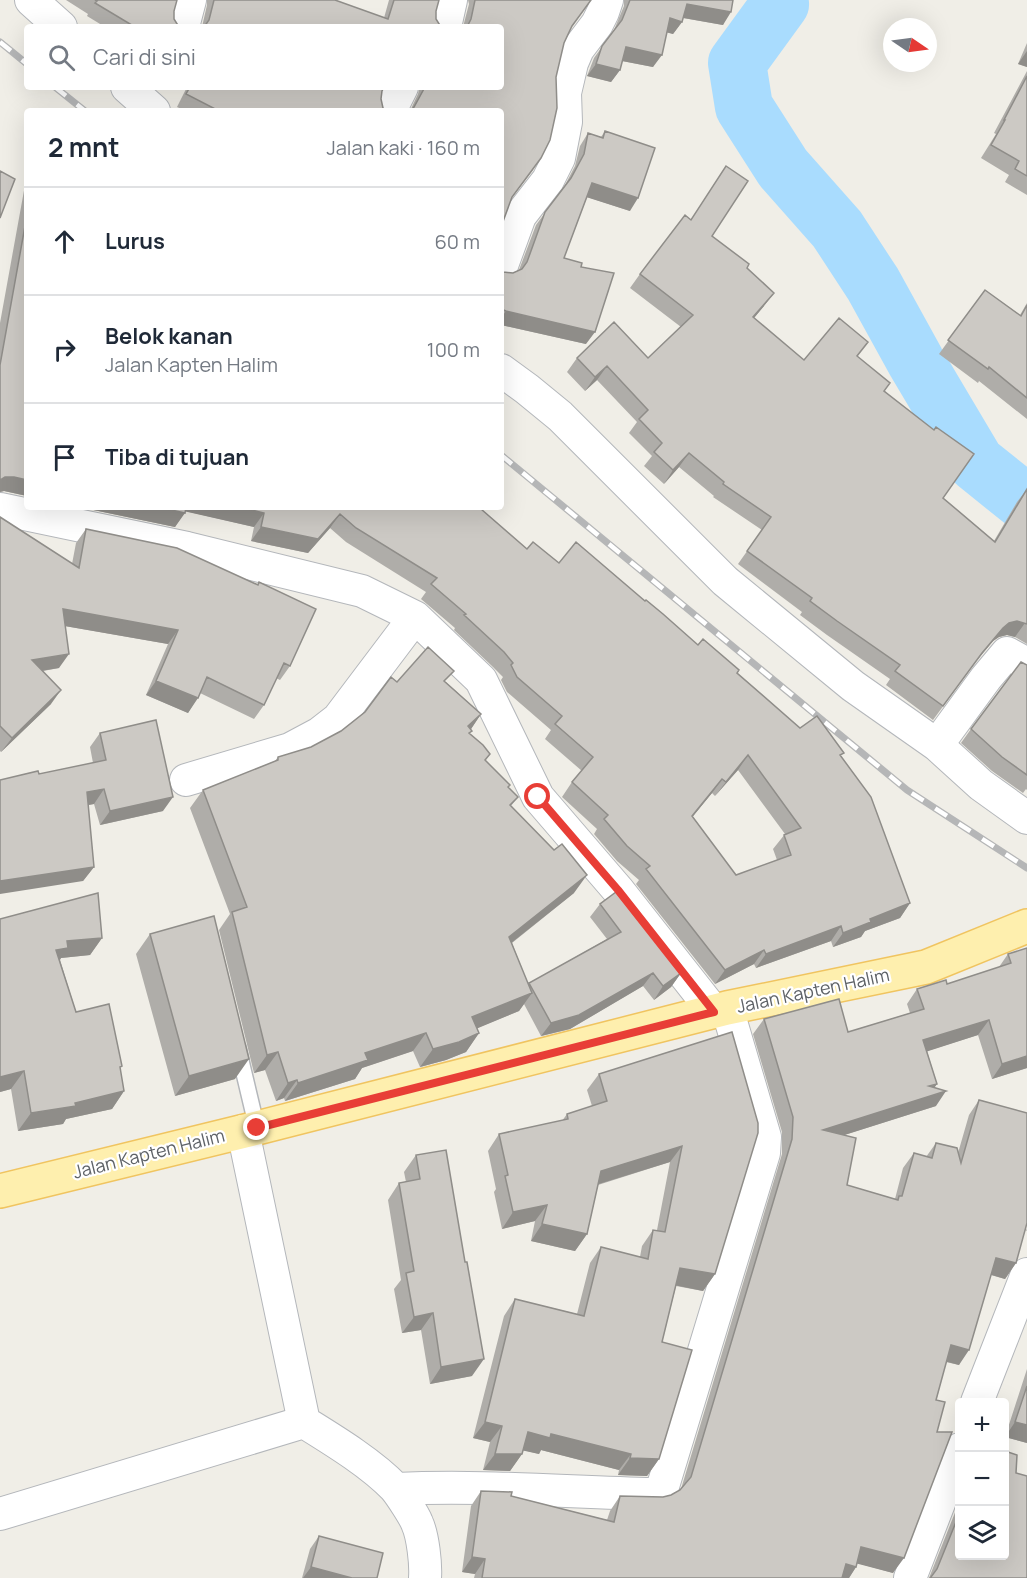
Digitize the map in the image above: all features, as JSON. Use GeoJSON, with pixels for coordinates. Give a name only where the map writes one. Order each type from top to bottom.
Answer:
{"type":"FeatureCollection","features":[{"type":"Feature","properties":{"kind":"main road","name":"Jalan Kapten Halim"},"geometry":{"type":"LineString","coordinates":[[0,1191],[721,1010],[927,967],[1027,926]]}},
{"type":"Feature","properties":{"kind":"street"},"geometry":{"type":"LineString","coordinates":[[31,0],[58,24]]}},
{"type":"Feature","properties":{"kind":"street"},"geometry":{"type":"LineString","coordinates":[[184,24],[190,0]]}},
{"type":"Feature","properties":{"kind":"street"},"geometry":{"type":"LineString","coordinates":[[446,24],[451,0]]}},
{"type":"Feature","properties":{"kind":"street"},"geometry":{"type":"LineString","coordinates":[[504,260],[520,216],[548,180],[559,158],[566,122],[565,93],[572,63],[578,49],[597,24],[607,0]]}},
{"type":"Feature","properties":{"kind":"street"},"geometry":{"type":"LineString","coordinates":[[130,90],[151,108]]}},
{"type":"Feature","properties":{"kind":"street"},"geometry":{"type":"LineString","coordinates":[[160,108],[165,90]]}},
{"type":"Feature","properties":{"kind":"street"},"geometry":{"type":"LineString","coordinates":[[392,108],[400,90]]}},
{"type":"Feature","properties":{"kind":"street"},"geometry":{"type":"LineString","coordinates":[[504,372],[560,416],[724,581],[853,686],[937,745],[981,785],[1027,818]]}},
{"type":"Feature","properties":{"kind":"street"},"geometry":{"type":"LineString","coordinates":[[0,509],[188,548],[362,591],[415,617],[481,680],[538,797],[721,1010],[765,1137],[764,1153],[663,1486],[652,1494],[444,1487],[396,1489]]}},
{"type":"Feature","properties":{"kind":"street"},"geometry":{"type":"LineString","coordinates":[[186,780],[290,749],[320,733],[338,719],[415,617]]}},
{"type":"Feature","properties":{"kind":"street"},"geometry":{"type":"LineString","coordinates":[[937,745],[1007,653],[1027,664]]}},
{"type":"Feature","properties":{"kind":"street"},"geometry":{"type":"LineString","coordinates":[[250,1129],[304,1422]]}},
{"type":"Feature","properties":{"kind":"street"},"geometry":{"type":"LineString","coordinates":[[979,1398],[1027,1274]]}},
{"type":"Feature","properties":{"kind":"street"},"geometry":{"type":"LineString","coordinates":[[0,1514],[304,1422],[375,1470],[396,1489],[417,1523],[426,1565],[425,1578]]}},
{"type":"Feature","properties":{"kind":"street"},"geometry":{"type":"LineString","coordinates":[[910,1578],[959,1452]]}},
{"type":"Feature","properties":{"kind":"lane"},"geometry":{"type":"LineString","coordinates":[[235,1038],[250,1129]]}},
{"type":"Feature","properties":{"kind":"building"},"geometry":{"type":"Polygon","coordinates":[[[95,0],[177,0],[174,19],[177,24],[130,24],[95,3],[97,1],[95,0]]]}},
{"type":"Feature","properties":{"kind":"building"},"geometry":{"type":"Polygon","coordinates":[[[214,0],[335,0],[388,19],[394,0],[439,0],[436,19],[439,24],[206,24],[214,0]]]}},
{"type":"Feature","properties":{"kind":"building"},"geometry":{"type":"Polygon","coordinates":[[[475,0],[591,0],[572,26],[564,43],[556,77],[557,108],[550,140],[541,158],[512,197],[504,219],[504,108],[413,108],[423,90],[504,90],[504,24],[468,24],[475,0]]]}},
{"type":"Feature","properties":{"kind":"building"},"geometry":{"type":"Polygon","coordinates":[[[630,0],[733,0],[731,12],[687,4],[682,22],[670,18],[662,55],[626,47],[620,70],[596,64],[602,46],[622,20],[630,0]]]}},
{"type":"Feature","properties":{"kind":"building"},"geometry":{"type":"Polygon","coordinates":[[[1027,76],[1027,176],[1015,169],[1019,161],[991,145],[1027,76]]]}},
{"type":"Feature","properties":{"kind":"building"},"geometry":{"type":"Polygon","coordinates":[[[188,90],[382,90],[383,108],[213,108],[186,94],[188,90]]]}},
{"type":"Feature","properties":{"kind":"building"},"geometry":{"type":"Polygon","coordinates":[[[605,131],[655,148],[638,198],[592,183],[564,258],[582,263],[581,267],[614,273],[595,332],[504,310],[504,272],[513,273],[522,269],[527,262],[545,212],[571,178],[584,154],[588,133],[603,138],[605,131]]]}},
{"type":"Feature","properties":{"kind":"building"},"geometry":{"type":"Polygon","coordinates":[[[726,166],[748,181],[712,236],[749,264],[747,268],[774,293],[753,317],[804,360],[839,318],[868,342],[857,356],[890,383],[884,391],[934,430],[936,427],[974,454],[943,498],[995,542],[1027,489],[1027,624],[1017,621],[1003,628],[943,706],[895,671],[900,665],[810,601],[812,598],[747,551],[771,517],[723,484],[724,482],[689,453],[673,470],[654,452],[662,443],[639,419],[648,410],[607,366],[595,377],[577,358],[614,322],[648,358],[693,315],[640,274],[685,215],[691,220],[726,166]]]}},
{"type":"Feature","properties":{"kind":"building"},"geometry":{"type":"Polygon","coordinates":[[[0,171],[15,179],[0,218],[0,171]]]}},
{"type":"Feature","properties":{"kind":"building"},"geometry":{"type":"Polygon","coordinates":[[[24,232],[24,479],[5,477],[0,480],[0,365],[24,232]]]}},
{"type":"Feature","properties":{"kind":"building"},"geometry":{"type":"Polygon","coordinates":[[[985,290],[1021,316],[1027,305],[1027,398],[989,367],[988,369],[948,340],[985,290]]]}},
{"type":"Feature","properties":{"kind":"building"},"geometry":{"type":"Polygon","coordinates":[[[252,510],[482,510],[527,549],[533,542],[559,563],[576,542],[698,645],[703,639],[739,670],[737,673],[800,728],[817,716],[844,753],[840,755],[871,797],[910,903],[843,933],[841,926],[766,954],[764,950],[725,970],[646,869],[650,866],[627,846],[604,819],[608,815],[572,782],[593,757],[555,724],[562,716],[517,677],[511,665],[513,663],[504,652],[464,615],[466,614],[431,584],[437,578],[356,528],[340,514],[318,539],[261,527],[264,513],[252,510]],[[748,755],[726,782],[722,779],[692,816],[736,875],[791,855],[784,835],[801,828],[748,755]]]}},
{"type":"Feature","properties":{"kind":"building"},"geometry":{"type":"Polygon","coordinates":[[[0,517],[79,568],[86,529],[177,548],[258,585],[259,582],[316,609],[290,666],[284,663],[264,705],[207,677],[198,698],[156,681],[178,630],[63,609],[69,654],[32,660],[61,690],[12,738],[0,726],[0,517]]]}},
{"type":"Feature","properties":{"kind":"building"},"geometry":{"type":"Polygon","coordinates":[[[428,647],[454,671],[444,681],[481,714],[468,726],[472,731],[469,733],[490,754],[485,760],[510,785],[508,787],[518,797],[510,805],[554,850],[562,844],[587,875],[509,937],[532,993],[472,1017],[479,1033],[459,1042],[433,1049],[426,1033],[365,1053],[368,1060],[298,1083],[297,1080],[288,1083],[278,1052],[267,1055],[232,912],[247,907],[203,790],[278,760],[278,757],[311,747],[341,731],[365,712],[391,677],[397,682],[428,647]]]}},
{"type":"Feature","properties":{"kind":"building"},"geometry":{"type":"Polygon","coordinates":[[[1021,662],[1027,665],[1027,775],[1002,757],[971,729],[1021,662]]]}},
{"type":"Feature","properties":{"kind":"building"},"geometry":{"type":"Polygon","coordinates":[[[156,720],[173,797],[110,811],[104,789],[87,792],[94,867],[0,881],[0,780],[106,760],[100,733],[156,720]]]}},
{"type":"Feature","properties":{"kind":"building"},"geometry":{"type":"Polygon","coordinates":[[[616,892],[681,973],[663,986],[653,973],[579,1015],[551,1023],[529,983],[621,932],[600,904],[616,892]]]}},
{"type":"Feature","properties":{"kind":"building"},"geometry":{"type":"Polygon","coordinates":[[[98,893],[102,938],[67,941],[68,948],[56,950],[76,1012],[109,1004],[122,1066],[120,1067],[124,1091],[75,1103],[76,1106],[31,1113],[24,1071],[0,1077],[0,919],[98,893]]]}},
{"type":"Feature","properties":{"kind":"building"},"geometry":{"type":"Polygon","coordinates":[[[214,916],[249,1059],[189,1076],[150,934],[214,916]]]}},
{"type":"Feature","properties":{"kind":"building"},"geometry":{"type":"Polygon","coordinates":[[[1027,948],[1027,1056],[1002,1064],[989,1020],[923,1040],[937,1084],[929,1086],[946,1091],[823,1130],[856,1138],[847,1185],[898,1200],[899,1196],[902,1196],[914,1153],[932,1158],[936,1143],[957,1148],[961,1163],[979,1100],[1027,1113],[1027,1223],[1016,1263],[996,1258],[969,1350],[951,1345],[936,1400],[945,1402],[937,1432],[952,1432],[904,1558],[861,1547],[856,1567],[846,1564],[842,1578],[482,1578],[485,1559],[472,1557],[481,1491],[512,1492],[511,1496],[614,1522],[620,1496],[663,1497],[671,1495],[680,1490],[691,1477],[792,1139],[793,1117],[764,1019],[839,999],[848,1032],[924,1009],[917,989],[946,980],[947,984],[1011,963],[1008,954],[1027,948]]]}},
{"type":"Feature","properties":{"kind":"building"},"geometry":{"type":"Polygon","coordinates":[[[732,1032],[758,1123],[758,1133],[715,1274],[680,1268],[662,1342],[692,1350],[659,1459],[630,1458],[631,1454],[551,1434],[550,1438],[528,1432],[522,1454],[495,1454],[502,1426],[485,1422],[515,1299],[584,1316],[601,1247],[648,1259],[653,1230],[665,1232],[682,1146],[601,1171],[587,1234],[542,1224],[547,1205],[513,1212],[499,1134],[568,1119],[567,1114],[607,1101],[599,1074],[732,1032]]]}},
{"type":"Feature","properties":{"kind":"building"},"geometry":{"type":"Polygon","coordinates":[[[446,1150],[484,1359],[441,1367],[433,1313],[414,1317],[406,1273],[414,1271],[399,1183],[420,1179],[416,1155],[446,1150]]]}},
{"type":"Feature","properties":{"kind":"building"},"geometry":{"type":"Polygon","coordinates":[[[1027,1386],[1027,1425],[1015,1422],[1027,1386]]]}},
{"type":"Feature","properties":{"kind":"building"},"geometry":{"type":"Polygon","coordinates":[[[1009,1452],[1017,1455],[1016,1473],[1027,1476],[1027,1578],[930,1578],[937,1569],[955,1524],[955,1560],[1009,1560],[1009,1452]]]}},
{"type":"Feature","properties":{"kind":"building"},"geometry":{"type":"Polygon","coordinates":[[[319,1536],[383,1553],[377,1578],[352,1578],[311,1567],[319,1536]]]}},
{"type":"Feature","properties":{"kind":"waterway"},"geometry":{"type":"LineString","coordinates":[[779,0],[780,4],[737,63],[744,107],[783,168],[837,229],[873,284],[976,463],[1022,500],[1027,501]]}},
{"type":"Feature","properties":{"kind":"railway"},"geometry":{"type":"LineString","coordinates":[[0,42],[24,62]]}},
{"type":"Feature","properties":{"kind":"railway"},"geometry":{"type":"LineString","coordinates":[[59,90],[81,108]]}},
{"type":"Feature","properties":{"kind":"railway"},"geometry":{"type":"LineString","coordinates":[[504,457],[907,790],[1027,868]]}},
{"type":"Feature","properties":{"kind":"route"},"geometry":{"type":"LineString","coordinates":[[257,1128],[714,1012],[618,890],[538,797]]}}]}
